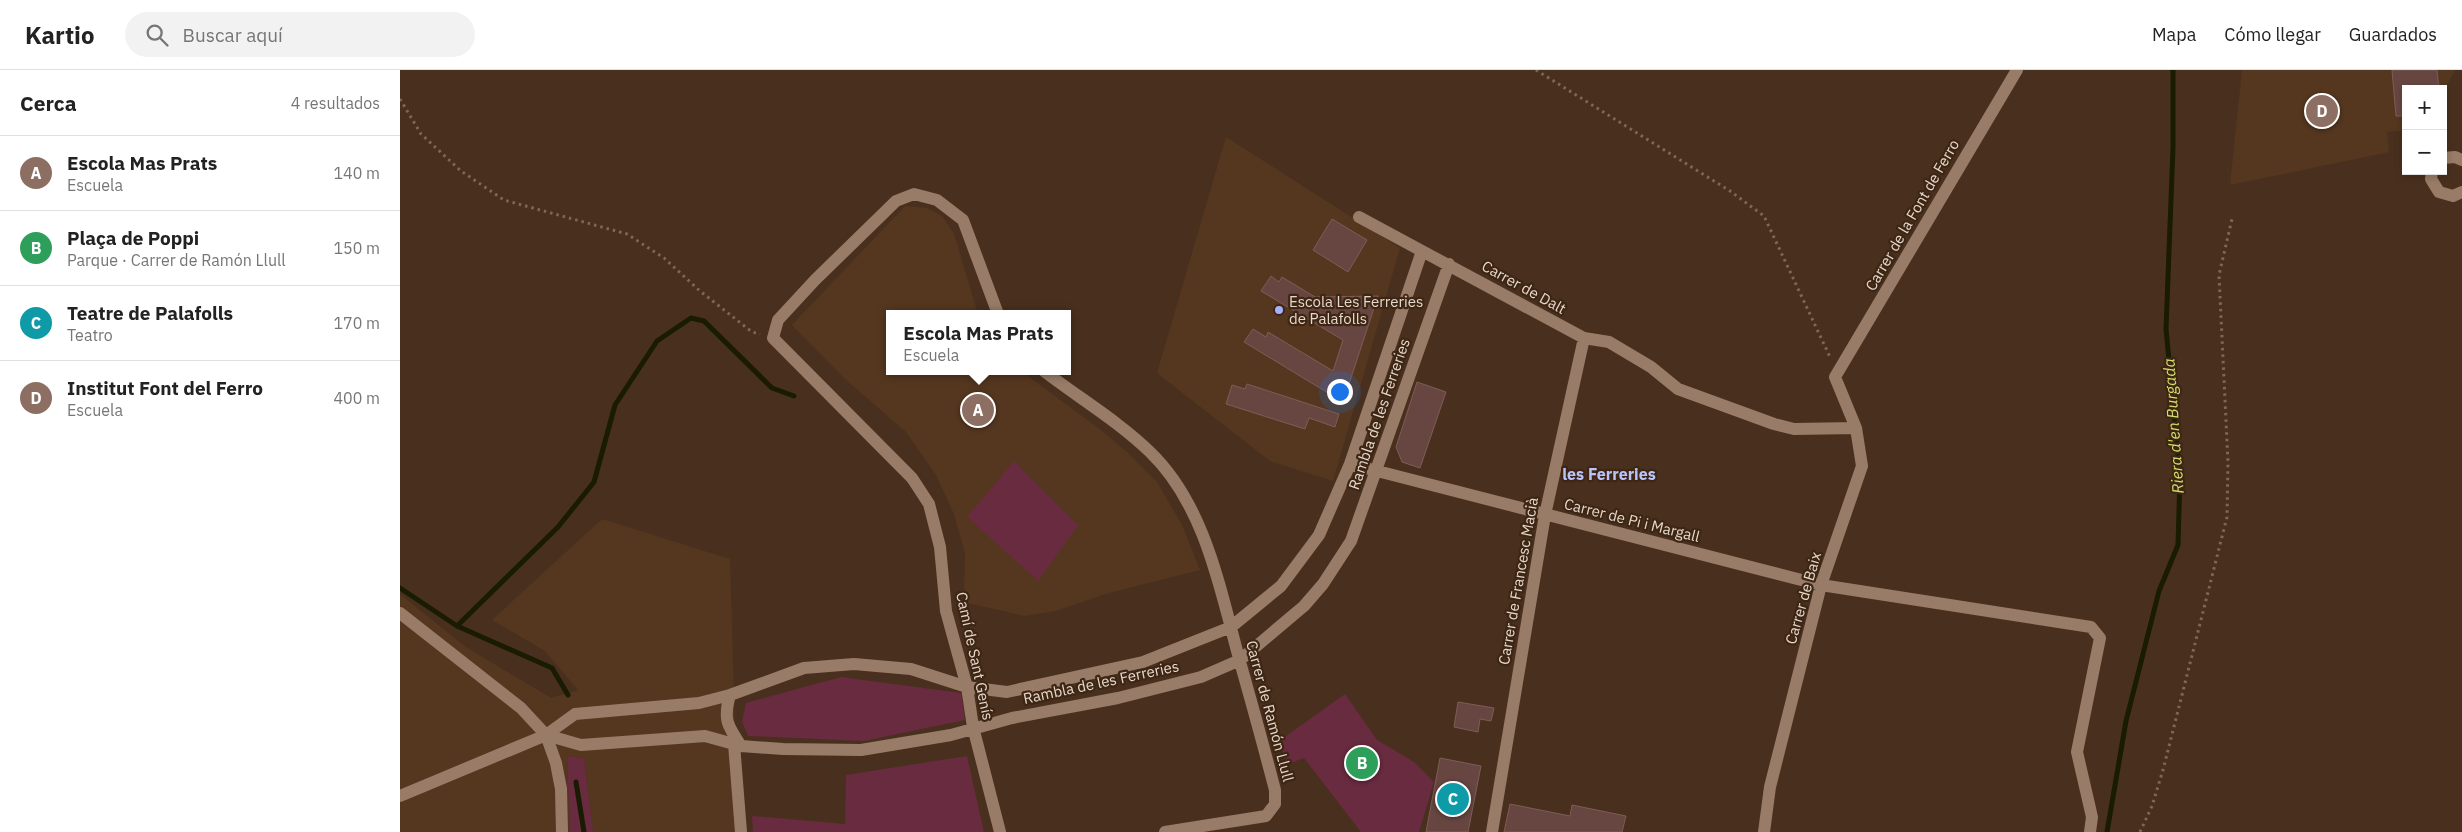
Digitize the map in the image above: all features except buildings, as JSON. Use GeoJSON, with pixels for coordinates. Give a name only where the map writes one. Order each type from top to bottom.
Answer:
{"type":"FeatureCollection","features":[{"type":"Feature","properties":{"kind":"street","name":"Carrer de la Font de Ferro"},"geometry":{"type":"LineString","coordinates":[[1837,375],[2017,70]]}},
{"type":"Feature","properties":{"kind":"street"},"geometry":{"type":"LineString","coordinates":[[2447,158],[2455,157],[2462,160]]}},
{"type":"Feature","properties":{"kind":"street"},"geometry":{"type":"LineString","coordinates":[[2432,175],[2431,179],[2439,192],[2459,195]]}},
{"type":"Feature","properties":{"kind":"street"},"geometry":{"type":"LineString","coordinates":[[773,338],[778,320],[822,273],[896,201],[914,194],[937,200],[963,220],[997,310]]}},
{"type":"Feature","properties":{"kind":"street"},"geometry":{"type":"LineString","coordinates":[[1359,217],[1449,264]]}},
{"type":"Feature","properties":{"kind":"street","name":"Rambla de les Ferreries"},"geometry":{"type":"LineString","coordinates":[[400,796],[546,735],[575,714],[699,703],[730,695],[804,668],[854,664],[911,669],[967,687],[1007,692],[1055,683],[1143,662],[1231,627],[1280,586],[1319,535],[1350,464],[1422,250]]}},
{"type":"Feature","properties":{"kind":"street","name":"Rambla de les Ferreries"},"geometry":{"type":"LineString","coordinates":[[546,735],[581,745],[705,736],[737,745],[783,749],[861,750],[951,735],[973,727],[1146,691],[1201,677],[1240,660],[1304,606],[1323,584],[1351,541],[1449,264]]}},
{"type":"Feature","properties":{"kind":"street","name":"Carrer de Dalt"},"geometry":{"type":"LineString","coordinates":[[1449,264],[1584,338],[1609,342],[1651,367],[1678,389],[1774,424],[1794,429],[1856,428]]}},
{"type":"Feature","properties":{"kind":"street","name":"Camí de Sant Genís"},"geometry":{"type":"LineString","coordinates":[[773,338],[912,478],[929,504],[940,547],[946,611],[967,687],[973,727],[1000,832]]}},
{"type":"Feature","properties":{"kind":"street","name":"Carrer de Francesc Macià"},"geometry":{"type":"LineString","coordinates":[[1492,832],[1545,515],[1584,338]]}},
{"type":"Feature","properties":{"kind":"street","name":"Carrer de Ramón Llull"},"geometry":{"type":"LineString","coordinates":[[1050,375],[1100,411],[1150,452],[1182,491],[1199,528],[1231,627],[1275,790],[1275,804],[1266,816],[1165,832]]}},
{"type":"Feature","properties":{"kind":"street","name":"Carrer de Baix"},"geometry":{"type":"LineString","coordinates":[[1764,832],[1770,787],[1821,585],[1862,466],[1856,428],[1837,375]]}},
{"type":"Feature","properties":{"kind":"street","name":"Carrer de Pi i Margall"},"geometry":{"type":"LineString","coordinates":[[1350,464],[1821,585],[2091,627],[2100,638],[2076,752],[2092,817],[2090,832]]}},
{"type":"Feature","properties":{"kind":"street"},"geometry":{"type":"LineString","coordinates":[[400,613],[521,708],[546,735],[556,764],[561,789],[562,832]]}},
{"type":"Feature","properties":{"kind":"street"},"geometry":{"type":"LineString","coordinates":[[730,695],[726,712],[728,727],[737,745],[741,832]]}},
{"type":"Feature","properties":{"kind":"path"},"geometry":{"type":"LineString","coordinates":[[1536,70],[1730,191],[1764,216],[1837,375]]}},
{"type":"Feature","properties":{"kind":"path"},"geometry":{"type":"LineString","coordinates":[[400,99],[421,134],[461,171],[504,200],[628,234],[664,258],[700,291],[752,332],[773,338]]}},
{"type":"Feature","properties":{"kind":"path"},"geometry":{"type":"LineString","coordinates":[[2140,832],[2152,806],[2163,770],[2227,517],[2228,462],[2219,275],[2232,219]]}},
{"type":"Feature","properties":{"kind":"shaded area"},"geometry":{"type":"Polygon","coordinates":[[[2242,70],[2455,70],[2447,85],[2402,85],[2402,130],[2387,132],[2389,152],[2230,185],[2242,70]]]}},
{"type":"Feature","properties":{"kind":"shaded area","name":"Escola Les Ferreries de Palafolls"},"geometry":{"type":"Polygon","coordinates":[[[1226,137],[1400,248],[1333,481],[1270,461],[1157,373],[1226,137]]]}},
{"type":"Feature","properties":{"kind":"shaded area"},"geometry":{"type":"Polygon","coordinates":[[[905,206],[927,208],[942,216],[954,234],[977,310],[886,310],[886,375],[1026,375],[1097,427],[1128,453],[1157,482],[1182,525],[1200,570],[1105,594],[1056,611],[1024,616],[964,602],[965,553],[954,514],[936,475],[906,432],[844,378],[792,325],[905,206]]]}},
{"type":"Feature","properties":{"kind":"shaded area"},"geometry":{"type":"Polygon","coordinates":[[[1014,461],[1078,525],[1038,581],[967,517],[1014,461]]]}},
{"type":"Feature","properties":{"kind":"shaded area"},"geometry":{"type":"Polygon","coordinates":[[[602,519],[730,559],[738,832],[593,832],[584,758],[567,756],[570,832],[400,832],[400,594],[464,646],[551,698],[578,690],[545,651],[492,620],[602,519]]]}},
{"type":"Feature","properties":{"kind":"shaded area"},"geometry":{"type":"Polygon","coordinates":[[[841,677],[961,693],[965,720],[864,741],[748,736],[742,721],[746,703],[841,677]]]}},
{"type":"Feature","properties":{"kind":"shaded area"},"geometry":{"type":"Polygon","coordinates":[[[1345,694],[1377,740],[1414,762],[1434,782],[1419,832],[1361,832],[1304,758],[1288,764],[1279,741],[1345,694]]]}},
{"type":"Feature","properties":{"kind":"shaded area"},"geometry":{"type":"Polygon","coordinates":[[[567,756],[584,758],[593,832],[570,832],[567,756]]]}},
{"type":"Feature","properties":{"kind":"shaded area"},"geometry":{"type":"Polygon","coordinates":[[[967,756],[984,832],[753,832],[752,816],[845,824],[846,775],[967,756]]]}},
{"type":"Feature","properties":{"kind":"waterway","name":"Riera d'en Burgada"},"geometry":{"type":"LineString","coordinates":[[2107,832],[2126,721],[2159,591],[2178,545],[2180,476],[2166,329],[2173,148],[2173,70]]}},
{"type":"Feature","properties":{"kind":"waterway"},"geometry":{"type":"LineString","coordinates":[[457,626],[558,527],[594,482],[615,405],[657,341],[691,318],[704,321],[772,388],[794,396]]}},
{"type":"Feature","properties":{"kind":"waterway"},"geometry":{"type":"LineString","coordinates":[[400,588],[457,626],[552,668],[568,695]]}},
{"type":"Feature","properties":{"kind":"waterway"},"geometry":{"type":"LineString","coordinates":[[576,782],[584,832]]}},
{"type":"Feature","properties":{"kind":"place","name":"Institut Font del Ferro"},"geometry":{"type":"Point","coordinates":[2322,111]}},
{"type":"Feature","properties":{"kind":"place","name":"Escola Les Ferreries de Palafolls"},"geometry":{"type":"Point","coordinates":[1279,310]}},
{"type":"Feature","properties":{"kind":"place","name":"Escola Mas Prats"},"geometry":{"type":"Point","coordinates":[978,410]}},
{"type":"Feature","properties":{"kind":"place","name":"Plaça de Poppi"},"geometry":{"type":"Point","coordinates":[1362,763]}},
{"type":"Feature","properties":{"kind":"place","name":"Teatre de Palafolls"},"geometry":{"type":"Point","coordinates":[1453,799]}},
{"type":"Feature","properties":{"kind":"district","name":"les Ferreries"},"geometry":{"type":"Point","coordinates":[1609,474]}}]}
